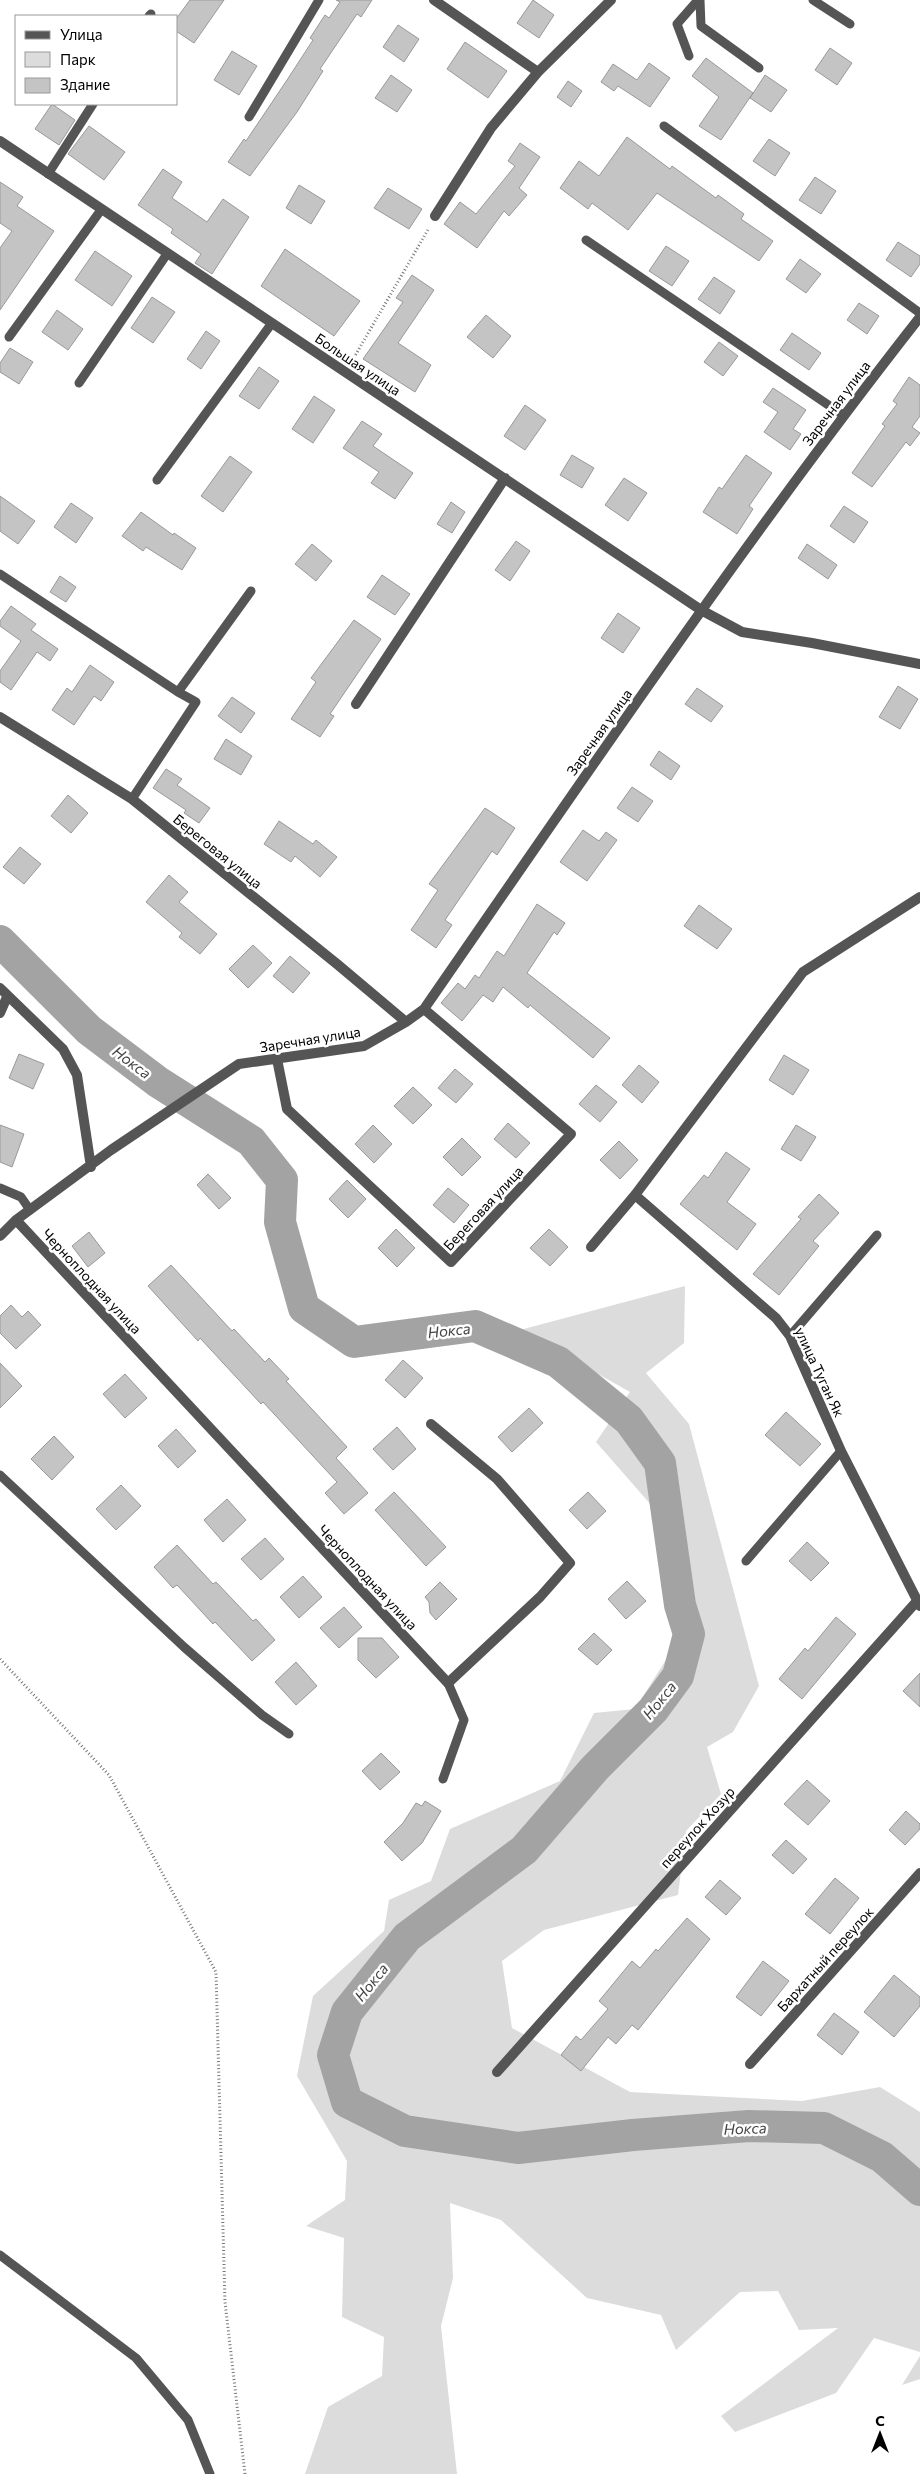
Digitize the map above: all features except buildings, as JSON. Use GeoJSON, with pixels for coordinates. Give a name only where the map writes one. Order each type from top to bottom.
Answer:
{"type":"FeatureCollection","features":[{"type":"Feature","properties":{"kind":"street"},"geometry":{"type":"LineString","coordinates":[[434,0],[538,72]]}},
{"type":"Feature","properties":{"kind":"street"},"geometry":{"type":"LineString","coordinates":[[435,216],[491,128],[538,72],[609,1]]}},
{"type":"Feature","properties":{"kind":"street","name":"Большая улица"},"geometry":{"type":"LineString","coordinates":[[0,142],[701,610],[742,632],[920,664]]}},
{"type":"Feature","properties":{"kind":"street","name":"Заречная улица"},"geometry":{"type":"LineString","coordinates":[[91,1167],[111,1150],[239,1064],[364,1046],[406,1022],[424,1008],[701,610],[843,415],[920,317]]}},
{"type":"Feature","properties":{"kind":"street"},"geometry":{"type":"LineString","coordinates":[[356,704],[505,478]]}},
{"type":"Feature","properties":{"kind":"street","name":"Береговая улица"},"geometry":{"type":"LineString","coordinates":[[0,717],[132,799],[406,1022]]}},
{"type":"Feature","properties":{"kind":"street"},"geometry":{"type":"LineString","coordinates":[[591,1247],[635,1195],[803,972],[920,897]]}},
{"type":"Feature","properties":{"kind":"street"},"geometry":{"type":"LineString","coordinates":[[0,988],[7,997],[63,1049],[77,1075],[91,1167],[16,1220],[0,1236]]}},
{"type":"Feature","properties":{"kind":"street"},"geometry":{"type":"LineString","coordinates":[[0,1013],[7,997]]}},
{"type":"Feature","properties":{"kind":"street","name":"Береговая улица"},"geometry":{"type":"LineString","coordinates":[[277,1059],[287,1109],[451,1262],[571,1134],[424,1008]]}},
{"type":"Feature","properties":{"kind":"street","name":"улица Туган Як"},"geometry":{"type":"LineString","coordinates":[[635,1195],[776,1318],[790,1336],[842,1451],[918,1604]]}},
{"type":"Feature","properties":{"kind":"street","name":"Черноплодная улица"},"geometry":{"type":"LineString","coordinates":[[16,1220],[448,1683]]}},
{"type":"Feature","properties":{"kind":"street"},"geometry":{"type":"LineString","coordinates":[[431,1424],[497,1479],[570,1563],[540,1597],[448,1683]]}},
{"type":"Feature","properties":{"kind":"street","name":"переулок Хозур"},"geometry":{"type":"LineString","coordinates":[[497,2072],[918,1604]]}},
{"type":"Feature","properties":{"kind":"street","name":"Бархатный переулок"},"geometry":{"type":"LineString","coordinates":[[750,2064],[920,1873]]}},
{"type":"Feature","properties":{"kind":"lane"},"geometry":{"type":"LineString","coordinates":[[249,117],[319,0]]}},
{"type":"Feature","properties":{"kind":"lane"},"geometry":{"type":"LineString","coordinates":[[689,56],[677,24],[699,0]]}},
{"type":"Feature","properties":{"kind":"lane"},"geometry":{"type":"LineString","coordinates":[[699,0],[701,26],[759,68]]}},
{"type":"Feature","properties":{"kind":"lane"},"geometry":{"type":"LineString","coordinates":[[813,0],[850,24]]}},
{"type":"Feature","properties":{"kind":"lane"},"geometry":{"type":"LineString","coordinates":[[48,174],[92,105]]}},
{"type":"Feature","properties":{"kind":"lane"},"geometry":{"type":"LineString","coordinates":[[664,126],[920,313]]}},
{"type":"Feature","properties":{"kind":"lane"},"geometry":{"type":"LineString","coordinates":[[9,337],[101,210]]}},
{"type":"Feature","properties":{"kind":"lane"},"geometry":{"type":"LineString","coordinates":[[586,240],[843,415]]}},
{"type":"Feature","properties":{"kind":"lane"},"geometry":{"type":"LineString","coordinates":[[79,383],[167,254]]}},
{"type":"Feature","properties":{"kind":"lane"},"geometry":{"type":"LineString","coordinates":[[157,480],[272,323]]}},
{"type":"Feature","properties":{"kind":"lane"},"geometry":{"type":"LineString","coordinates":[[0,574],[196,702],[132,799]]}},
{"type":"Feature","properties":{"kind":"lane"},"geometry":{"type":"LineString","coordinates":[[178,692],[251,592]]}},
{"type":"Feature","properties":{"kind":"lane"},"geometry":{"type":"LineString","coordinates":[[0,1188],[21,1197],[30,1210]]}},
{"type":"Feature","properties":{"kind":"lane"},"geometry":{"type":"LineString","coordinates":[[790,1336],[877,1235]]}},
{"type":"Feature","properties":{"kind":"lane"},"geometry":{"type":"LineString","coordinates":[[746,1560],[842,1451]]}},
{"type":"Feature","properties":{"kind":"lane"},"geometry":{"type":"LineString","coordinates":[[0,1475],[184,1647],[262,1715],[289,1734]]}},
{"type":"Feature","properties":{"kind":"lane"},"geometry":{"type":"LineString","coordinates":[[443,1779],[464,1720],[448,1683]]}},
{"type":"Feature","properties":{"kind":"lane"},"geometry":{"type":"LineString","coordinates":[[0,2255],[136,2358],[188,2420],[210,2474]]}},
{"type":"Feature","properties":{"kind":"path"},"geometry":{"type":"LineString","coordinates":[[345,372],[435,216]]}},
{"type":"Feature","properties":{"kind":"path"},"geometry":{"type":"LineString","coordinates":[[0,1659],[109,1775],[216,1972],[226,2302],[245,2474]]}},
{"type":"Feature","properties":{"kind":"green space"},"geometry":{"type":"Polygon","coordinates":[[[685,1286],[684,1343],[646,1373],[689,1424],[759,1686],[733,1732],[707,1747],[721,1794],[686,1831],[678,1895],[544,1930],[502,1961],[512,2028],[630,2092],[802,2101],[880,2087],[920,2112],[920,2352],[874,2338],[836,2393],[735,2432],[721,2416],[838,2328],[799,2330],[778,2291],[740,2292],[676,2350],[661,2315],[587,2298],[501,2220],[450,2203],[453,2278],[441,2326],[457,2474],[305,2474],[328,2407],[382,2376],[384,2337],[342,2317],[344,2238],[306,2226],[345,2200],[347,2161],[297,2076],[313,1996],[384,1931],[389,1900],[431,1881],[450,1829],[560,1781],[594,1713],[635,1709],[674,1647],[659,1514],[596,1442],[630,1392],[520,1330],[685,1286]]]}},
{"type":"Feature","properties":{"kind":"green space"},"geometry":{"type":"Polygon","coordinates":[[[920,2356],[920,2379],[902,2385],[920,2356]]]}},
{"type":"Feature","properties":{"kind":"waterway","name":"Нокса"},"geometry":{"type":"LineString","coordinates":[[0,941],[89,1030],[158,1082],[251,1141],[282,1180],[280,1222],[304,1308],[354,1342],[475,1326],[558,1362],[629,1420],[660,1463],[680,1605],[689,1634],[678,1676],[653,1710],[595,1768],[524,1850],[407,1937],[347,2012],[333,2055],[347,2102],[405,2131],[518,2148],[633,2135],[749,2126],[824,2128],[882,2157],[920,2190]]}}]}
